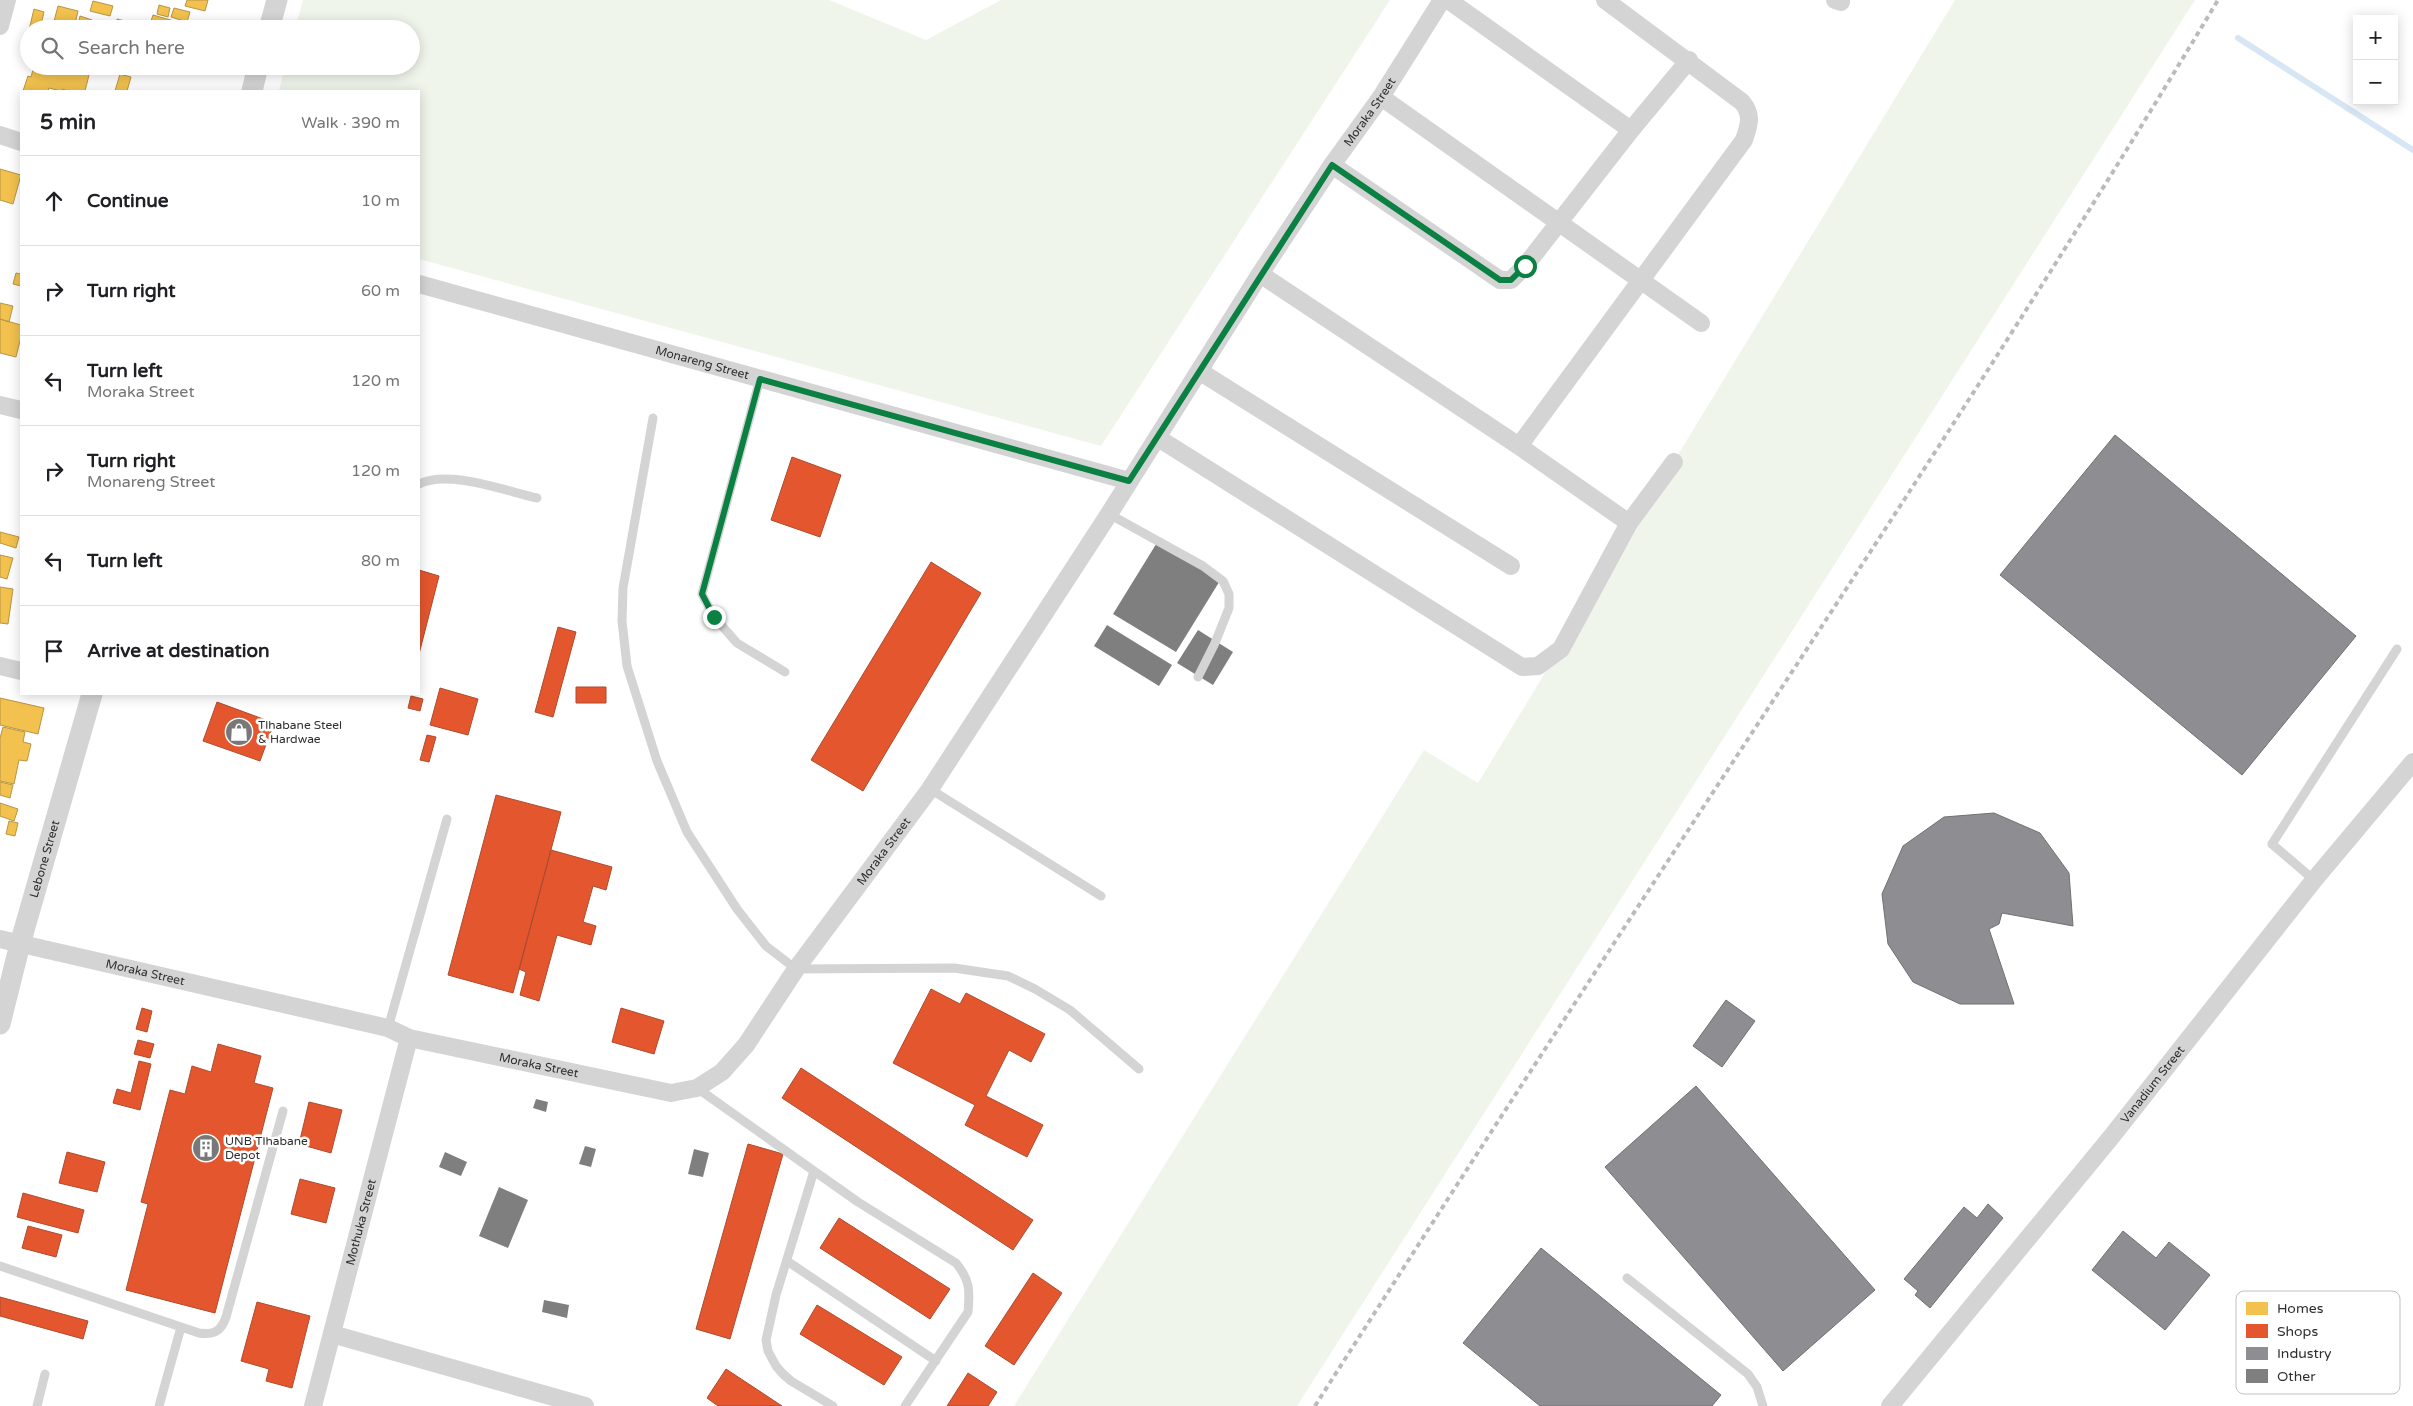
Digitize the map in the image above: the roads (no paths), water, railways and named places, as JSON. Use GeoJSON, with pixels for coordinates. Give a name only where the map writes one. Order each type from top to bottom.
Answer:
{"type":"FeatureCollection","features":[{"type":"Feature","properties":{"kind":"street"},"geometry":{"type":"LineString","coordinates":[[0,26],[7,0]]}},
{"type":"Feature","properties":{"kind":"street"},"geometry":{"type":"LineString","coordinates":[[271,20],[277,0]]}},
{"type":"Feature","properties":{"kind":"street","name":"Moraka Street"},"geometry":{"type":"LineString","coordinates":[[10,941],[388,1028],[409,1038],[671,1093],[697,1088],[722,1072],[746,1044],[796,969],[930,789],[1158,438],[1198,370],[1260,274],[1332,165],[1381,97],[1442,0]]}},
{"type":"Feature","properties":{"kind":"street"},"geometry":{"type":"LineString","coordinates":[[1448,0],[1631,130]]}},
{"type":"Feature","properties":{"kind":"street"},"geometry":{"type":"LineString","coordinates":[[1520,446],[1744,140],[1749,123],[1750,116],[1742,102],[1689,60],[1605,0]]}},
{"type":"Feature","properties":{"kind":"street"},"geometry":{"type":"LineString","coordinates":[[1332,165],[1500,280],[1511,280],[1518,274],[1631,130],[1689,60]]}},
{"type":"Feature","properties":{"kind":"street"},"geometry":{"type":"LineString","coordinates":[[252,90],[256,75]]}},
{"type":"Feature","properties":{"kind":"street"},"geometry":{"type":"LineString","coordinates":[[1381,97],[1701,323]]}},
{"type":"Feature","properties":{"kind":"street"},"geometry":{"type":"LineString","coordinates":[[0,135],[20,142]]}},
{"type":"Feature","properties":{"kind":"street"},"geometry":{"type":"LineString","coordinates":[[1260,274],[1520,446],[1629,523]]}},
{"type":"Feature","properties":{"kind":"street","name":"Monareng Street"},"geometry":{"type":"LineString","coordinates":[[420,284],[1129,481]]}},
{"type":"Feature","properties":{"kind":"street"},"geometry":{"type":"LineString","coordinates":[[1198,370],[1511,566]]}},
{"type":"Feature","properties":{"kind":"street"},"geometry":{"type":"LineString","coordinates":[[0,405],[20,410]]}},
{"type":"Feature","properties":{"kind":"street"},"geometry":{"type":"LineString","coordinates":[[1158,438],[1522,667],[1538,666],[1562,649],[1629,523],[1674,462]]}},
{"type":"Feature","properties":{"kind":"street"},"geometry":{"type":"LineString","coordinates":[[0,666],[20,672]]}},
{"type":"Feature","properties":{"kind":"street","name":"Lebone Street"},"geometry":{"type":"LineString","coordinates":[[0,1024],[10,941],[92,695]]}},
{"type":"Feature","properties":{"kind":"street","name":"Vanadium Street"},"geometry":{"type":"LineString","coordinates":[[1890,1406],[2112,1136],[2314,880],[2413,762]]}},
{"type":"Feature","properties":{"kind":"street","name":"Mothuka Street"},"geometry":{"type":"LineString","coordinates":[[313,1406],[409,1038]]}},
{"type":"Feature","properties":{"kind":"street"},"geometry":{"type":"LineString","coordinates":[[332,1334],[585,1406]]}},
{"type":"Feature","properties":{"kind":"lane"},"geometry":{"type":"LineString","coordinates":[[760,379],[702,594],[714,617],[738,643],[785,672]]}},
{"type":"Feature","properties":{"kind":"lane"},"geometry":{"type":"LineString","coordinates":[[653,418],[623,588],[622,621],[628,666],[658,761],[687,832],[737,908],[766,946],[796,969],[954,968],[1008,976],[1035,989],[1070,1010],[1139,1069]]}},
{"type":"Feature","properties":{"kind":"lane"},"geometry":{"type":"LineString","coordinates":[[420,483],[427,479],[447,477],[537,498]]}},
{"type":"Feature","properties":{"kind":"lane"},"geometry":{"type":"LineString","coordinates":[[1109,514],[1203,566],[1223,581],[1229,594],[1229,608],[1215,643],[1198,677]]}},
{"type":"Feature","properties":{"kind":"lane"},"geometry":{"type":"LineString","coordinates":[[2314,880],[2272,844],[2397,649]]}},
{"type":"Feature","properties":{"kind":"lane"},"geometry":{"type":"LineString","coordinates":[[930,789],[1101,896]]}},
{"type":"Feature","properties":{"kind":"lane"},"geometry":{"type":"LineString","coordinates":[[388,1028],[447,819]]}},
{"type":"Feature","properties":{"kind":"lane"},"geometry":{"type":"LineString","coordinates":[[697,1088],[858,1202],[956,1263],[966,1276],[970,1296],[968,1312],[905,1406]]}},
{"type":"Feature","properties":{"kind":"lane"},"geometry":{"type":"LineString","coordinates":[[0,1266],[181,1327],[209,1335],[219,1331],[224,1324],[283,1110]]}},
{"type":"Feature","properties":{"kind":"lane"},"geometry":{"type":"LineString","coordinates":[[814,1171],[776,1295],[766,1340],[768,1350],[776,1366],[791,1381],[833,1406]]}},
{"type":"Feature","properties":{"kind":"lane"},"geometry":{"type":"LineString","coordinates":[[787,1261],[936,1361]]}},
{"type":"Feature","properties":{"kind":"lane"},"geometry":{"type":"LineString","coordinates":[[1627,1278],[1748,1374],[1757,1387],[1764,1406]]}},
{"type":"Feature","properties":{"kind":"lane"},"geometry":{"type":"LineString","coordinates":[[160,1406],[181,1327]]}},
{"type":"Feature","properties":{"kind":"lane"},"geometry":{"type":"LineString","coordinates":[[37,1406],[45,1374]]}},
{"type":"Feature","properties":{"kind":"waterway"},"geometry":{"type":"LineString","coordinates":[[2238,38],[2413,150]]}},
{"type":"Feature","properties":{"kind":"railway"},"geometry":{"type":"LineString","coordinates":[[1315,1406],[1545,1049],[1956,420],[2154,106],[2218,0]]}},
{"type":"Feature","properties":{"kind":"place","name":"Tlhabane Steel & Hardwae"},"geometry":{"type":"Point","coordinates":[239,732]}},
{"type":"Feature","properties":{"kind":"place","name":"UNB Tlhabane Depot"},"geometry":{"type":"Point","coordinates":[206,1148]}}]}
